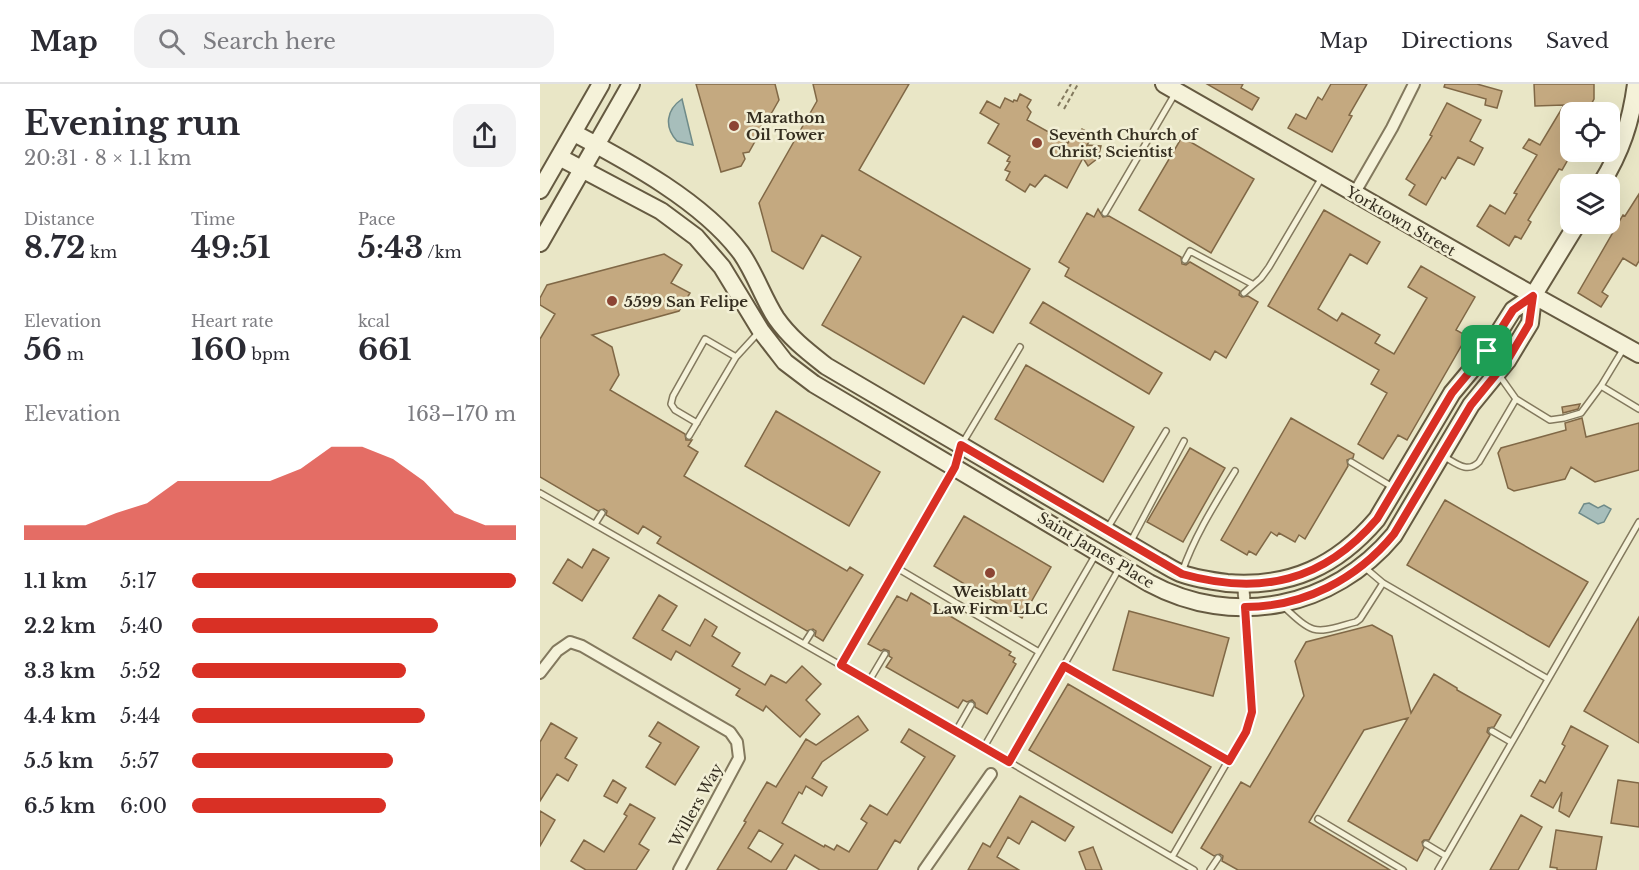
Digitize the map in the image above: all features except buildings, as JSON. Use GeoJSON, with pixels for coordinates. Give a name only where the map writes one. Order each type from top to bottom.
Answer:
{"type":"FeatureCollection","features":[{"type":"Feature","properties":{"kind":"street"},"geometry":{"type":"LineString","coordinates":[[540,190],[602,84]]}},
{"type":"Feature","properties":{"kind":"street"},"geometry":{"type":"LineString","coordinates":[[540,243],[631,84]]}},
{"type":"Feature","properties":{"kind":"street"},"geometry":{"type":"LineString","coordinates":[[1354,194],[1392,128],[1413,84]]}},
{"type":"Feature","properties":{"kind":"street"},"geometry":{"type":"LineString","coordinates":[[1607,174],[1632,115],[1636,84]]}},
{"type":"Feature","properties":{"kind":"street","name":"Yorktown Street"},"geometry":{"type":"LineString","coordinates":[[1169,86],[1354,194],[1632,350]]}},
{"type":"Feature","properties":{"kind":"street","name":"Saint James Place"},"geometry":{"type":"LineString","coordinates":[[574,133],[676,193],[711,221],[741,254],[777,318],[794,341],[826,366],[1106,531],[1182,574],[1206,581],[1243,584],[1273,582],[1317,568],[1343,553],[1377,519],[1452,393],[1487,351],[1513,310],[1533,296]]}},
{"type":"Feature","properties":{"kind":"street","name":"Saint James Place"},"geometry":{"type":"LineString","coordinates":[[560,157],[661,212],[696,237],[722,267],[761,331],[785,362],[814,384],[1171,595],[1193,602],[1263,607],[1305,598],[1337,584],[1380,551],[1394,534],[1471,405],[1507,361],[1530,322],[1533,296]]}},
{"type":"Feature","properties":{"kind":"street"},"geometry":{"type":"LineString","coordinates":[[1533,296],[1571,234]]}},
{"type":"Feature","properties":{"kind":"street"},"geometry":{"type":"LineString","coordinates":[[761,331],[777,318]]}},
{"type":"Feature","properties":{"kind":"street"},"geometry":{"type":"LineString","coordinates":[[955,467],[961,445]]}},
{"type":"Feature","properties":{"kind":"street"},"geometry":{"type":"LineString","coordinates":[[1400,482],[1423,486]]}},
{"type":"Feature","properties":{"kind":"street"},"geometry":{"type":"LineString","coordinates":[[1243,584],[1245,607]]}},
{"type":"Feature","properties":{"kind":"street","name":"Willers Way"},"geometry":{"type":"LineString","coordinates":[[540,673],[557,651],[570,642],[582,646],[730,732],[737,742],[739,758],[679,870]]}},
{"type":"Feature","properties":{"kind":"street"},"geometry":{"type":"LineString","coordinates":[[924,870],[991,774]]}},
{"type":"Feature","properties":{"kind":"lane"},"geometry":{"type":"LineString","coordinates":[[1105,213],[1169,86]]}},
{"type":"Feature","properties":{"kind":"lane"},"geometry":{"type":"LineString","coordinates":[[1244,293],[1261,278],[1269,267],[1323,176]]}},
{"type":"Feature","properties":{"kind":"lane"},"geometry":{"type":"LineString","coordinates":[[1185,260],[1190,251],[1252,284]]}},
{"type":"Feature","properties":{"kind":"lane"},"geometry":{"type":"LineString","coordinates":[[689,436],[736,357],[761,331]]}},
{"type":"Feature","properties":{"kind":"lane"},"geometry":{"type":"LineString","coordinates":[[697,423],[675,410],[671,404],[673,396],[705,339],[736,357]]}},
{"type":"Feature","properties":{"kind":"lane"},"geometry":{"type":"LineString","coordinates":[[961,445],[1020,347]]}},
{"type":"Feature","properties":{"kind":"lane"},"geometry":{"type":"LineString","coordinates":[[1498,373],[1516,399],[1550,420],[1557,419],[1581,413],[1632,350]]}},
{"type":"Feature","properties":{"kind":"lane"},"geometry":{"type":"LineString","coordinates":[[1601,387],[1639,409]]}},
{"type":"Feature","properties":{"kind":"lane"},"geometry":{"type":"LineString","coordinates":[[1442,455],[1467,469],[1473,468],[1479,462],[1516,399]]}},
{"type":"Feature","properties":{"kind":"lane"},"geometry":{"type":"LineString","coordinates":[[1106,531],[1166,431]]}},
{"type":"Feature","properties":{"kind":"lane"},"geometry":{"type":"LineString","coordinates":[[1129,544],[1184,441]]}},
{"type":"Feature","properties":{"kind":"lane"},"geometry":{"type":"LineString","coordinates":[[1350,462],[1400,482]]}},
{"type":"Feature","properties":{"kind":"lane"},"geometry":{"type":"LineString","coordinates":[[841,665],[955,467]]}},
{"type":"Feature","properties":{"kind":"lane"},"geometry":{"type":"LineString","coordinates":[[1182,574],[1200,528],[1235,471]]}},
{"type":"Feature","properties":{"kind":"lane"},"geometry":{"type":"LineString","coordinates":[[540,493],[1194,870]]}},
{"type":"Feature","properties":{"kind":"lane"},"geometry":{"type":"LineString","coordinates":[[595,524],[602,513]]}},
{"type":"Feature","properties":{"kind":"lane"},"geometry":{"type":"LineString","coordinates":[[1438,870],[1639,522]]}},
{"type":"Feature","properties":{"kind":"lane"},"geometry":{"type":"LineString","coordinates":[[984,747],[1098,551]]}},
{"type":"Feature","properties":{"kind":"lane"},"geometry":{"type":"LineString","coordinates":[[1009,762],[1121,566]]}},
{"type":"Feature","properties":{"kind":"lane"},"geometry":{"type":"LineString","coordinates":[[1362,566],[1383,583],[1548,679]]}},
{"type":"Feature","properties":{"kind":"lane"},"geometry":{"type":"LineString","coordinates":[[897,568],[1039,652]]}},
{"type":"Feature","properties":{"kind":"lane"},"geometry":{"type":"LineString","coordinates":[[1279,603],[1306,627],[1322,631],[1360,619],[1383,583]]}},
{"type":"Feature","properties":{"kind":"lane"},"geometry":{"type":"LineString","coordinates":[[1172,857],[1246,732],[1252,712],[1245,607]]}},
{"type":"Feature","properties":{"kind":"lane"},"geometry":{"type":"LineString","coordinates":[[804,644],[811,633]]}},
{"type":"Feature","properties":{"kind":"lane"},"geometry":{"type":"LineString","coordinates":[[869,681],[885,654]]}},
{"type":"Feature","properties":{"kind":"lane"},"geometry":{"type":"LineString","coordinates":[[1064,666],[1229,761]]}},
{"type":"Feature","properties":{"kind":"lane"},"geometry":{"type":"LineString","coordinates":[[956,731],[971,705]]}},
{"type":"Feature","properties":{"kind":"lane"},"geometry":{"type":"LineString","coordinates":[[1492,731],[1511,742]]}},
{"type":"Feature","properties":{"kind":"lane"},"geometry":{"type":"LineString","coordinates":[[1318,819],[1403,870]]}},
{"type":"Feature","properties":{"kind":"lane"},"geometry":{"type":"LineString","coordinates":[[1426,844],[1446,856]]}},
{"type":"Feature","properties":{"kind":"lane"},"geometry":{"type":"LineString","coordinates":[[1210,870],[1218,858]]}},
{"type":"Feature","properties":{"kind":"path"},"geometry":{"type":"LineString","coordinates":[[1059,106],[1071,84]]}},
{"type":"Feature","properties":{"kind":"path"},"geometry":{"type":"LineString","coordinates":[[1064,109],[1078,84]]}},
{"type":"Feature","properties":{"kind":"water"},"geometry":{"type":"Polygon","coordinates":[[[682,99],[693,145],[677,141],[670,130],[670,113],[682,99]]]}},
{"type":"Feature","properties":{"kind":"water"},"geometry":{"type":"Polygon","coordinates":[[[1589,503],[1598,508],[1604,505],[1611,509],[1604,522],[1598,524],[1579,513],[1584,504],[1589,503]]]}},
{"type":"Feature","properties":{"kind":"place","name":"Marathon Oil Tower"},"geometry":{"type":"Point","coordinates":[734,126]}},
{"type":"Feature","properties":{"kind":"place","name":"Seventh Church of Christ, Scientist"},"geometry":{"type":"Point","coordinates":[1037,143]}},
{"type":"Feature","properties":{"kind":"place","name":"5599 San Felipe"},"geometry":{"type":"Point","coordinates":[612,301]}},
{"type":"Feature","properties":{"kind":"place","name":"Weisblatt Law Firm LLC"},"geometry":{"type":"Point","coordinates":[990,573]}},
{"type":"Feature","properties":{"kind":"route"},"geometry":{"type":"LineString","coordinates":[[1533,296],[1530,322],[1507,361],[1471,405],[1394,534],[1380,551],[1337,584],[1305,598],[1263,607],[1245,607],[1252,712],[1246,732],[1229,761],[1064,666],[1009,762],[841,665],[955,467],[961,445],[1182,574],[1206,581],[1243,584],[1273,582],[1300,575],[1331,561],[1361,537],[1377,519],[1396,489],[1452,393],[1487,351],[1513,310],[1533,296]]}}]}
